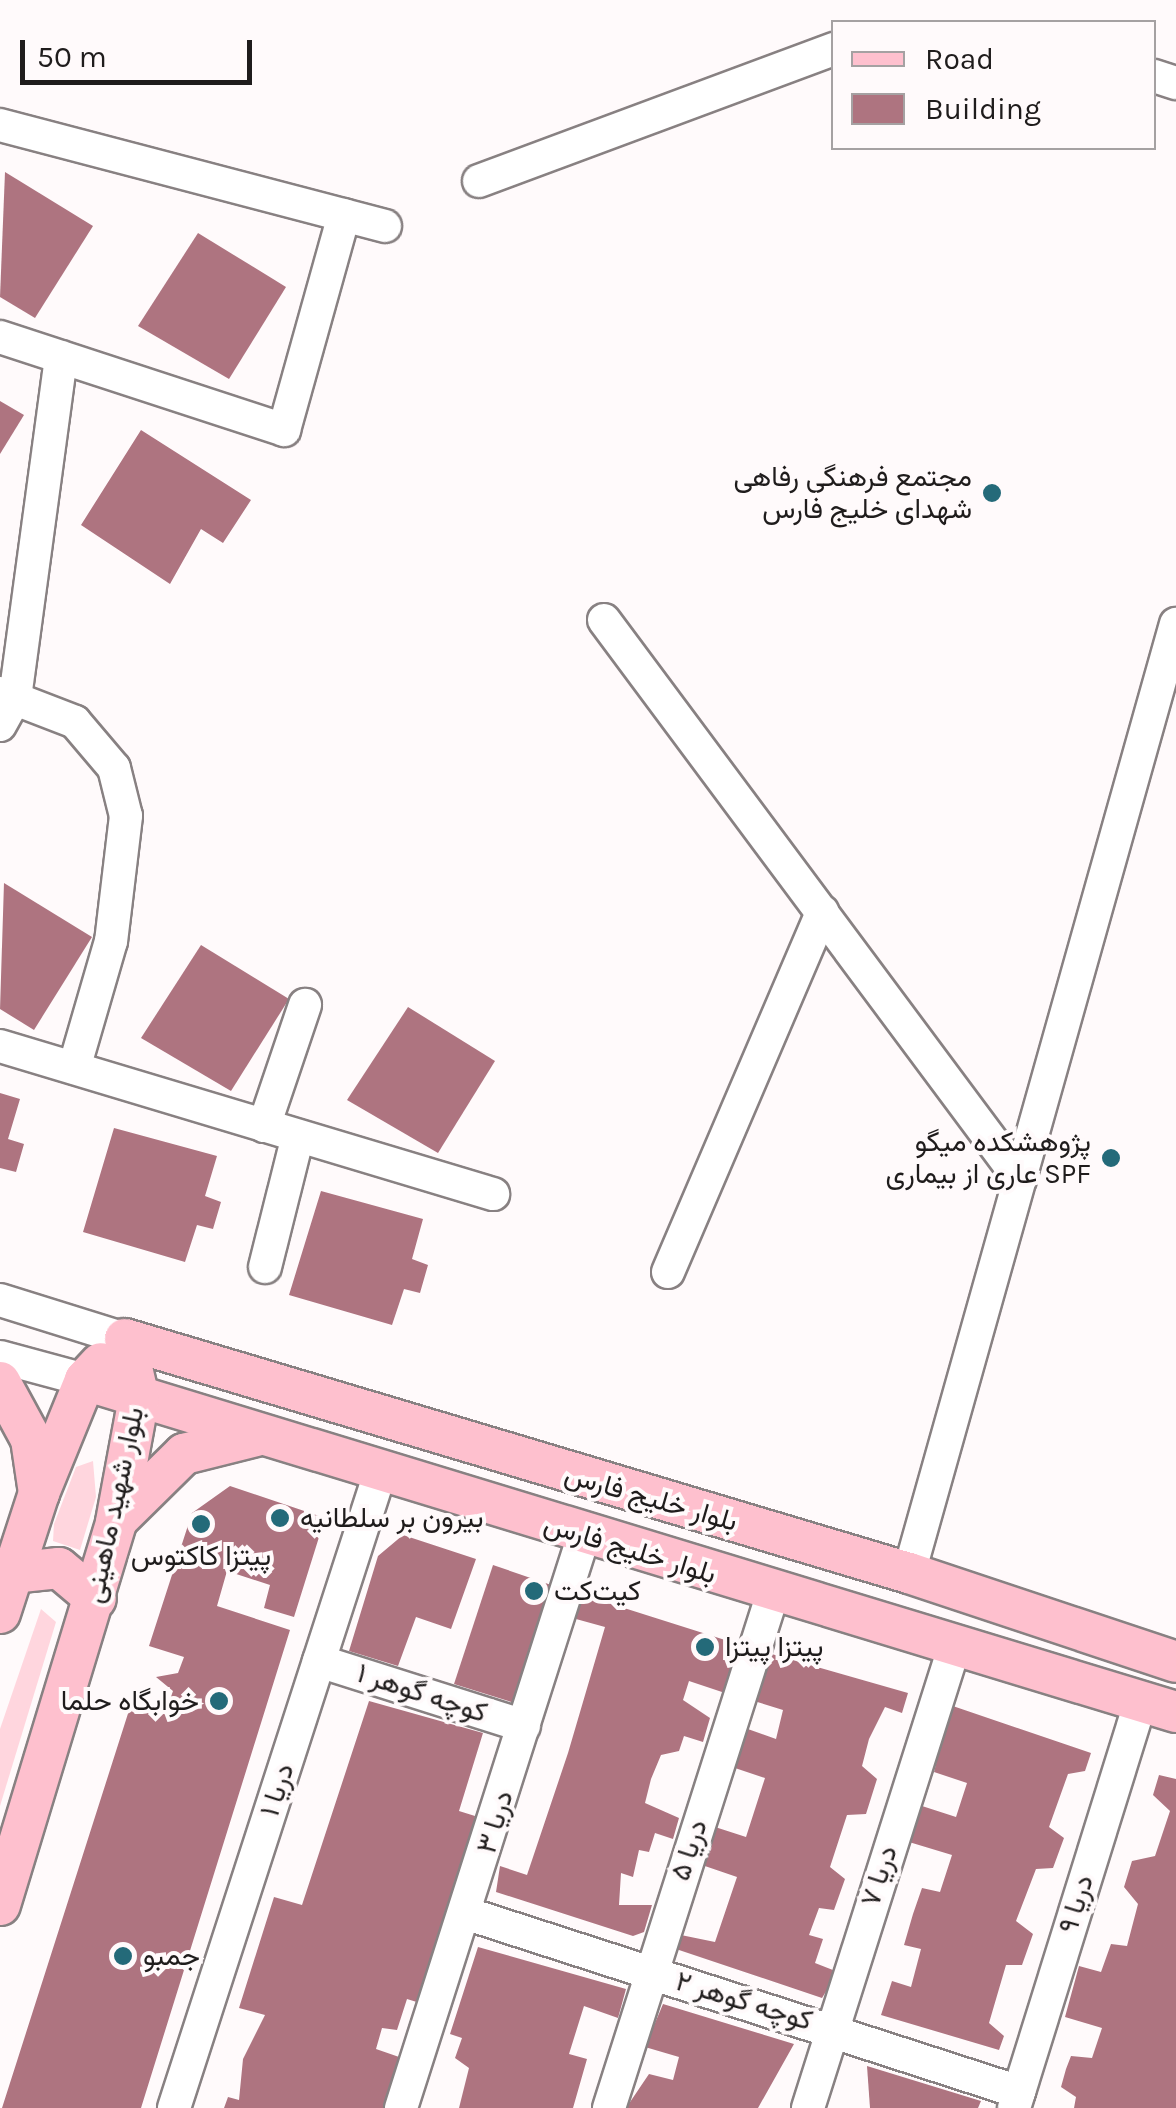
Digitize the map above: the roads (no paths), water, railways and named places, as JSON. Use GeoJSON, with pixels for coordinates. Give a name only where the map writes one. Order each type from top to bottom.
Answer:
{"type":"FeatureCollection","features":[{"type":"Feature","properties":{"kind":"main road","name":"بلوار خلیج ‌فارس"},"geometry":{"type":"LineString","coordinates":[[125,1339],[909,1573],[1161,1658]]}},
{"type":"Feature","properties":{"kind":"main road","name":"بلوار شهید ماهینی"},"geometry":{"type":"LineString","coordinates":[[0,1613],[39,1493],[85,1380],[125,1339]]}},
{"type":"Feature","properties":{"kind":"main road","name":"بلوار شهید ماهینی"},"geometry":{"type":"LineString","coordinates":[[0,1905],[96,1599],[116,1522],[139,1398],[125,1339]]}},
{"type":"Feature","properties":{"kind":"main road","name":"بلوار خلیج‌ فارس"},"geometry":{"type":"LineString","coordinates":[[85,1380],[773,1593],[1149,1704]]}},
{"type":"Feature","properties":{"kind":"main road"},"geometry":{"type":"LineString","coordinates":[[0,1382],[31,1439],[39,1493]]}},
{"type":"Feature","properties":{"kind":"main road"},"geometry":{"type":"LineString","coordinates":[[116,1522],[184,1454],[260,1435]]}},
{"type":"Feature","properties":{"kind":"main road"},"geometry":{"type":"LineString","coordinates":[[12,1573],[59,1568],[96,1599]]}},
{"type":"Feature","properties":{"kind":"main road"},"geometry":{"type":"LineString","coordinates":[[1149,1704],[1161,1658]]}},
{"type":"Feature","properties":{"kind":"street"},"geometry":{"type":"LineString","coordinates":[[478,181],[831,50]]}},
{"type":"Feature","properties":{"kind":"street"},"geometry":{"type":"LineString","coordinates":[[0,124],[385,226]]}},
{"type":"Feature","properties":{"kind":"street"},"geometry":{"type":"LineString","coordinates":[[0,338],[284,430],[344,215]]}},
{"type":"Feature","properties":{"kind":"street"},"geometry":{"type":"LineString","coordinates":[[61,357],[5,705],[75,722],[114,768],[126,816],[112,942],[74,1068]]}},
{"type":"Feature","properties":{"kind":"street"},"geometry":{"type":"LineString","coordinates":[[604,620],[1020,1178]]}},
{"type":"Feature","properties":{"kind":"street"},"geometry":{"type":"LineString","coordinates":[[909,1573],[1176,624]]}},
{"type":"Feature","properties":{"kind":"street"},"geometry":{"type":"LineString","coordinates":[[668,1272],[822,912]]}},
{"type":"Feature","properties":{"kind":"street"},"geometry":{"type":"LineString","coordinates":[[264,1126],[305,1005]]}},
{"type":"Feature","properties":{"kind":"street"},"geometry":{"type":"LineString","coordinates":[[0,1046],[493,1194]]}},
{"type":"Feature","properties":{"kind":"street"},"geometry":{"type":"LineString","coordinates":[[266,1268],[298,1136]]}},
{"type":"Feature","properties":{"kind":"street"},"geometry":{"type":"LineString","coordinates":[[0,1300],[125,1339]]}},
{"type":"Feature","properties":{"kind":"street"},"geometry":{"type":"LineString","coordinates":[[0,1357],[85,1380]]}},
{"type":"Feature","properties":{"kind":"street","name":"دریا ۱"},"geometry":{"type":"LineString","coordinates":[[174,2108],[380,1473]]}},
{"type":"Feature","properties":{"kind":"street","name":"دریا ۳"},"geometry":{"type":"LineString","coordinates":[[401,2108],[468,1914],[584,1535]]}},
{"type":"Feature","properties":{"kind":"street","name":"دریا ۵"},"geometry":{"type":"LineString","coordinates":[[609,2108],[648,1973],[773,1593]]}},
{"type":"Feature","properties":{"kind":"street","name":"دریا ۷"},"geometry":{"type":"LineString","coordinates":[[808,2108],[830,2027],[955,1644]]}},
{"type":"Feature","properties":{"kind":"street","name":"کوچه گوهر ۱"},"geometry":{"type":"LineString","coordinates":[[319,1661],[524,1726]]}},
{"type":"Feature","properties":{"kind":"street","name":"دریا ۹"},"geometry":{"type":"LineString","coordinates":[[1016,2100],[1149,1704]]}},
{"type":"Feature","properties":{"kind":"street","name":"کوچه گوهر ۲"},"geometry":{"type":"LineString","coordinates":[[468,1914],[830,2027],[1016,2100]]}},
{"type":"Feature","properties":{"kind":"place","name":"مجتمع فرهنگی رفاهی شهدای خلیج فارس"},"geometry":{"type":"Point","coordinates":[992,493]}},
{"type":"Feature","properties":{"kind":"place","name":"پژوهشکده میگو عاری از بیماری SPF"},"geometry":{"type":"Point","coordinates":[1111,1158]}},
{"type":"Feature","properties":{"kind":"place","name":"بیرون بر سلطانیه"},"geometry":{"type":"Point","coordinates":[280,1518]}},
{"type":"Feature","properties":{"kind":"place","name":"پیتزا کاکتوس"},"geometry":{"type":"Point","coordinates":[201,1524]}},
{"type":"Feature","properties":{"kind":"place","name":"کیت‌کت"},"geometry":{"type":"Point","coordinates":[534,1591]}},
{"type":"Feature","properties":{"kind":"place","name":"پیتزا پیتزا"},"geometry":{"type":"Point","coordinates":[705,1647]}},
{"type":"Feature","properties":{"kind":"place","name":"خوابگاه حلما"},"geometry":{"type":"Point","coordinates":[219,1701]}},
{"type":"Feature","properties":{"kind":"place","name":"جمبو"},"geometry":{"type":"Point","coordinates":[123,1956]}}]}
